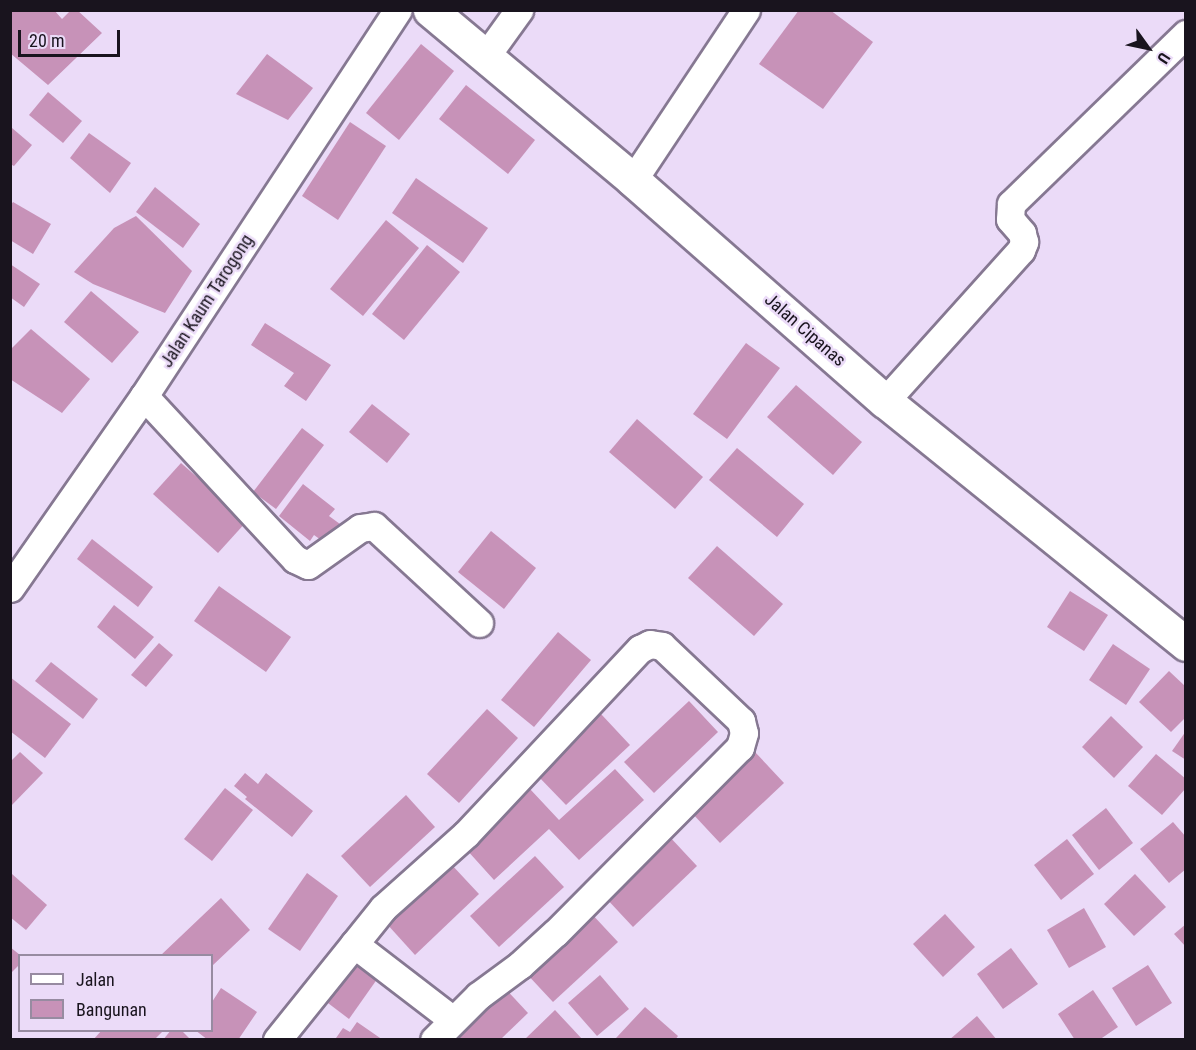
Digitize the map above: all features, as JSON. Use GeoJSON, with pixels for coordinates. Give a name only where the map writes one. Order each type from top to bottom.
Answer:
{"type":"FeatureCollection","features":[{"type":"Feature","properties":{"kind":"street","name":"Jalan Kaum Tarogong"},"geometry":{"type":"LineString","coordinates":[[10,588],[144,396],[398,10]]}},
{"type":"Feature","properties":{"kind":"street","name":"Jalan Cipanas"},"geometry":{"type":"LineString","coordinates":[[430,10],[633,180],[885,400],[1185,644]]}},
{"type":"Feature","properties":{"kind":"street"},"geometry":{"type":"LineString","coordinates":[[486,56],[519,10]]}},
{"type":"Feature","properties":{"kind":"street"},"geometry":{"type":"LineString","coordinates":[[633,180],[746,10]]}},
{"type":"Feature","properties":{"kind":"street"},"geometry":{"type":"LineString","coordinates":[[885,400],[1021,250],[1024,242],[1022,233],[1010,219],[1011,204],[1185,34]]}},
{"type":"Feature","properties":{"kind":"street"},"geometry":{"type":"LineString","coordinates":[[144,396],[300,563],[312,563],[360,528],[374,526],[479,623]]}},
{"type":"Feature","properties":{"kind":"street"},"geometry":{"type":"LineString","coordinates":[[277,1040],[383,908],[466,834],[640,649],[650,644],[662,646],[741,721],[743,740],[740,747],[555,933],[520,965],[478,996],[434,1040]]}},
{"type":"Feature","properties":{"kind":"street"},"geometry":{"type":"LineString","coordinates":[[354,944],[453,1020]]}},
{"type":"Feature","properties":{"kind":"building"},"geometry":{"type":"Polygon","coordinates":[[[10,10],[54,10],[62,19],[71,10],[77,10],[102,33],[48,85],[10,53],[10,10]]]}},
{"type":"Feature","properties":{"kind":"building"},"geometry":{"type":"Polygon","coordinates":[[[799,10],[830,10],[873,42],[823,109],[759,64],[799,10]]]}},
{"type":"Feature","properties":{"kind":"building"},"geometry":{"type":"Polygon","coordinates":[[[421,44],[454,71],[399,140],[366,113],[421,44]]]}},
{"type":"Feature","properties":{"kind":"building"},"geometry":{"type":"Polygon","coordinates":[[[267,54],[313,88],[288,120],[236,94],[267,54]]]}},
{"type":"Feature","properties":{"kind":"building"},"geometry":{"type":"Polygon","coordinates":[[[466,85],[535,140],[508,174],[439,119],[466,85]]]}},
{"type":"Feature","properties":{"kind":"building"},"geometry":{"type":"Polygon","coordinates":[[[48,92],[82,121],[63,143],[29,115],[48,92]]]}},
{"type":"Feature","properties":{"kind":"building"},"geometry":{"type":"Polygon","coordinates":[[[350,122],[386,146],[338,220],[302,196],[350,122]]]}},
{"type":"Feature","properties":{"kind":"building"},"geometry":{"type":"Polygon","coordinates":[[[12,128],[32,145],[14,166],[10,164],[12,128]]]}},
{"type":"Feature","properties":{"kind":"building"},"geometry":{"type":"Polygon","coordinates":[[[89,133],[131,163],[110,193],[70,158],[89,133]]]}},
{"type":"Feature","properties":{"kind":"building"},"geometry":{"type":"Polygon","coordinates":[[[416,178],[488,228],[463,263],[392,213],[416,178]]]}},
{"type":"Feature","properties":{"kind":"building"},"geometry":{"type":"Polygon","coordinates":[[[155,187],[200,224],[183,248],[136,212],[155,187]]]}},
{"type":"Feature","properties":{"kind":"building"},"geometry":{"type":"Polygon","coordinates":[[[13,202],[51,224],[33,254],[10,240],[10,206],[13,202]]]}},
{"type":"Feature","properties":{"kind":"building"},"geometry":{"type":"Polygon","coordinates":[[[136,216],[192,271],[165,313],[93,284],[74,272],[114,228],[136,216]]]}},
{"type":"Feature","properties":{"kind":"building"},"geometry":{"type":"Polygon","coordinates":[[[386,220],[419,248],[363,316],[330,289],[386,220]]]}},
{"type":"Feature","properties":{"kind":"building"},"geometry":{"type":"Polygon","coordinates":[[[427,245],[460,272],[404,340],[372,314],[427,245]]]}},
{"type":"Feature","properties":{"kind":"building"},"geometry":{"type":"Polygon","coordinates":[[[10,264],[40,284],[24,307],[10,297],[10,264]]]}},
{"type":"Feature","properties":{"kind":"building"},"geometry":{"type":"Polygon","coordinates":[[[91,291],[139,332],[112,363],[64,322],[91,291]]]}},
{"type":"Feature","properties":{"kind":"building"},"geometry":{"type":"Polygon","coordinates":[[[265,323],[331,365],[306,401],[284,386],[294,373],[251,345],[265,323]]]}},
{"type":"Feature","properties":{"kind":"building"},"geometry":{"type":"Polygon","coordinates":[[[31,329],[90,379],[62,413],[10,379],[10,350],[31,329]]]}},
{"type":"Feature","properties":{"kind":"building"},"geometry":{"type":"Polygon","coordinates":[[[746,343],[780,368],[727,439],[693,414],[746,343]]]}},
{"type":"Feature","properties":{"kind":"building"},"geometry":{"type":"Polygon","coordinates":[[[796,385],[862,442],[833,475],[767,417],[796,385]]]}},
{"type":"Feature","properties":{"kind":"building"},"geometry":{"type":"Polygon","coordinates":[[[372,404],[410,434],[387,463],[349,432],[372,404]]]}},
{"type":"Feature","properties":{"kind":"building"},"geometry":{"type":"Polygon","coordinates":[[[637,419],[703,477],[675,509],[609,452],[637,419]]]}},
{"type":"Feature","properties":{"kind":"building"},"geometry":{"type":"Polygon","coordinates":[[[302,428],[324,445],[276,509],[253,492],[302,428]]]}},
{"type":"Feature","properties":{"kind":"building"},"geometry":{"type":"Polygon","coordinates":[[[737,448],[804,504],[777,537],[709,480],[737,448]]]}},
{"type":"Feature","properties":{"kind":"building"},"geometry":{"type":"Polygon","coordinates":[[[181,463],[247,521],[218,553],[153,494],[181,463]]]}},
{"type":"Feature","properties":{"kind":"building"},"geometry":{"type":"Polygon","coordinates":[[[303,484],[335,509],[329,516],[340,524],[325,543],[314,535],[310,541],[279,516],[303,484]]]}},
{"type":"Feature","properties":{"kind":"building"},"geometry":{"type":"Polygon","coordinates":[[[491,531],[536,568],[504,609],[458,572],[491,531]]]}},
{"type":"Feature","properties":{"kind":"building"},"geometry":{"type":"Polygon","coordinates":[[[92,539],[153,587],[138,607],[77,559],[92,539]]]}},
{"type":"Feature","properties":{"kind":"building"},"geometry":{"type":"Polygon","coordinates":[[[717,546],[783,604],[754,636],[688,578],[717,546]]]}},
{"type":"Feature","properties":{"kind":"building"},"geometry":{"type":"Polygon","coordinates":[[[219,586],[291,637],[266,672],[194,621],[219,586]]]}},
{"type":"Feature","properties":{"kind":"building"},"geometry":{"type":"Polygon","coordinates":[[[1070,591],[1108,615],[1084,651],[1047,627],[1070,591]]]}},
{"type":"Feature","properties":{"kind":"building"},"geometry":{"type":"Polygon","coordinates":[[[114,605],[154,637],[135,659],[97,627],[114,605]]]}},
{"type":"Feature","properties":{"kind":"building"},"geometry":{"type":"Polygon","coordinates":[[[558,632],[591,660],[534,727],[501,700],[558,632]]]}},
{"type":"Feature","properties":{"kind":"building"},"geometry":{"type":"Polygon","coordinates":[[[159,643],[173,655],[146,687],[131,675],[159,643]]]}},
{"type":"Feature","properties":{"kind":"building"},"geometry":{"type":"Polygon","coordinates":[[[1113,644],[1150,669],[1126,705],[1089,680],[1113,644]]]}},
{"type":"Feature","properties":{"kind":"building"},"geometry":{"type":"Polygon","coordinates":[[[51,662],[98,699],[83,719],[35,681],[51,662]]]}},
{"type":"Feature","properties":{"kind":"building"},"geometry":{"type":"Polygon","coordinates":[[[1169,671],[1186,687],[1186,717],[1171,732],[1139,702],[1169,671]]]}},
{"type":"Feature","properties":{"kind":"building"},"geometry":{"type":"Polygon","coordinates":[[[10,677],[71,724],[45,758],[10,731],[10,677]]]}},
{"type":"Feature","properties":{"kind":"building"},"geometry":{"type":"Polygon","coordinates":[[[689,701],[718,732],[654,793],[624,762],[689,701]]]}},
{"type":"Feature","properties":{"kind":"building"},"geometry":{"type":"Polygon","coordinates":[[[487,709],[518,738],[459,803],[427,774],[487,709]]]}},
{"type":"Feature","properties":{"kind":"building"},"geometry":{"type":"Polygon","coordinates":[[[601,714],[630,745],[566,805],[536,774],[601,714]]]}},
{"type":"Feature","properties":{"kind":"building"},"geometry":{"type":"Polygon","coordinates":[[[1111,716],[1143,747],[1114,778],[1082,747],[1111,716]]]}},
{"type":"Feature","properties":{"kind":"building"},"geometry":{"type":"Polygon","coordinates":[[[1186,731],[1186,760],[1172,751],[1186,731]]]}},
{"type":"Feature","properties":{"kind":"building"},"geometry":{"type":"Polygon","coordinates":[[[20,752],[43,773],[10,807],[10,762],[20,752]]]}},
{"type":"Feature","properties":{"kind":"building"},"geometry":{"type":"Polygon","coordinates":[[[755,752],[784,783],[720,843],[691,812],[755,752]]]}},
{"type":"Feature","properties":{"kind":"building"},"geometry":{"type":"Polygon","coordinates":[[[1156,754],[1186,779],[1186,788],[1162,815],[1128,786],[1156,754]]]}},
{"type":"Feature","properties":{"kind":"building"},"geometry":{"type":"Polygon","coordinates":[[[615,769],[644,800],[579,860],[549,829],[494,880],[466,849],[530,789],[559,820],[615,769]]]}},
{"type":"Feature","properties":{"kind":"building"},"geometry":{"type":"Polygon","coordinates":[[[245,773],[258,784],[266,773],[313,811],[292,837],[245,799],[247,797],[234,786],[245,773]]]}},
{"type":"Feature","properties":{"kind":"building"},"geometry":{"type":"Polygon","coordinates":[[[225,788],[253,810],[212,861],[184,839],[225,788]]]}},
{"type":"Feature","properties":{"kind":"building"},"geometry":{"type":"Polygon","coordinates":[[[406,795],[435,827],[370,887],[341,856],[406,795]]]}},
{"type":"Feature","properties":{"kind":"building"},"geometry":{"type":"Polygon","coordinates":[[[1106,808],[1133,843],[1099,870],[1072,835],[1106,808]]]}},
{"type":"Feature","properties":{"kind":"building"},"geometry":{"type":"Polygon","coordinates":[[[1173,822],[1186,837],[1186,869],[1169,883],[1140,849],[1173,822]]]}},
{"type":"Feature","properties":{"kind":"building"},"geometry":{"type":"Polygon","coordinates":[[[668,835],[697,866],[633,927],[604,896],[668,835]]]}},
{"type":"Feature","properties":{"kind":"building"},"geometry":{"type":"Polygon","coordinates":[[[1067,839],[1094,874],[1061,900],[1034,865],[1067,839]]]}},
{"type":"Feature","properties":{"kind":"building"},"geometry":{"type":"Polygon","coordinates":[[[535,856],[564,887],[499,947],[470,916],[535,856]]]}},
{"type":"Feature","properties":{"kind":"building"},"geometry":{"type":"Polygon","coordinates":[[[450,863],[479,894],[415,955],[386,923],[450,863]]]}},
{"type":"Feature","properties":{"kind":"building"},"geometry":{"type":"Polygon","coordinates":[[[307,873],[338,896],[300,951],[268,929],[307,873]]]}},
{"type":"Feature","properties":{"kind":"building"},"geometry":{"type":"Polygon","coordinates":[[[12,874],[47,905],[26,930],[10,917],[12,874]]]}},
{"type":"Feature","properties":{"kind":"building"},"geometry":{"type":"Polygon","coordinates":[[[1135,874],[1166,907],[1134,936],[1104,904],[1135,874]]]}},
{"type":"Feature","properties":{"kind":"building"},"geometry":{"type":"Polygon","coordinates":[[[221,898],[250,930],[213,965],[213,954],[162,954],[221,898]]]}},
{"type":"Feature","properties":{"kind":"building"},"geometry":{"type":"Polygon","coordinates":[[[1084,908],[1106,947],[1069,968],[1047,930],[1084,908]]]}},
{"type":"Feature","properties":{"kind":"building"},"geometry":{"type":"Polygon","coordinates":[[[589,911],[618,942],[553,1002],[524,971],[589,911]]]}},
{"type":"Feature","properties":{"kind":"building"},"geometry":{"type":"Polygon","coordinates":[[[945,914],[975,947],[943,977],[913,944],[945,914]]]}},
{"type":"Feature","properties":{"kind":"building"},"geometry":{"type":"Polygon","coordinates":[[[1186,924],[1186,947],[1174,934],[1186,924]]]}},
{"type":"Feature","properties":{"kind":"building"},"geometry":{"type":"Polygon","coordinates":[[[10,947],[19,954],[18,966],[10,974],[10,947]]]}},
{"type":"Feature","properties":{"kind":"building"},"geometry":{"type":"Polygon","coordinates":[[[1011,948],[1038,984],[1003,1009],[977,974],[1011,948]]]}},
{"type":"Feature","properties":{"kind":"building"},"geometry":{"type":"Polygon","coordinates":[[[354,957],[380,975],[349,1019],[324,1000],[354,957]]]}},
{"type":"Feature","properties":{"kind":"building"},"geometry":{"type":"Polygon","coordinates":[[[1148,965],[1172,1003],[1136,1026],[1112,988],[1148,965]]]}},
{"type":"Feature","properties":{"kind":"building"},"geometry":{"type":"Polygon","coordinates":[[[600,975],[629,1009],[597,1036],[568,1003],[600,975]]]}},
{"type":"Feature","properties":{"kind":"building"},"geometry":{"type":"Polygon","coordinates":[[[499,982],[528,1013],[500,1040],[438,1040],[499,982]]]}},
{"type":"Feature","properties":{"kind":"building"},"geometry":{"type":"Polygon","coordinates":[[[221,988],[257,1012],[238,1040],[208,1040],[198,1032],[213,1032],[213,1000],[221,988]]]}},
{"type":"Feature","properties":{"kind":"building"},"geometry":{"type":"Polygon","coordinates":[[[1093,990],[1118,1027],[1099,1040],[1075,1040],[1058,1014],[1093,990]]]}},
{"type":"Feature","properties":{"kind":"building"},"geometry":{"type":"Polygon","coordinates":[[[645,1007],[678,1036],[675,1040],[616,1038],[645,1007]]]}},
{"type":"Feature","properties":{"kind":"building"},"geometry":{"type":"Polygon","coordinates":[[[555,1010],[583,1040],[524,1040],[555,1010]]]}},
{"type":"Feature","properties":{"kind":"building"},"geometry":{"type":"Polygon","coordinates":[[[977,1016],[997,1040],[949,1040],[977,1016]]]}},
{"type":"Feature","properties":{"kind":"building"},"geometry":{"type":"Polygon","coordinates":[[[357,1022],[383,1040],[336,1038],[343,1028],[350,1032],[357,1022]]]}},
{"type":"Feature","properties":{"kind":"building"},"geometry":{"type":"Polygon","coordinates":[[[100,1032],[162,1032],[154,1040],[93,1040],[100,1032]]]}},
{"type":"Feature","properties":{"kind":"building"},"geometry":{"type":"Polygon","coordinates":[[[169,1032],[183,1032],[191,1040],[163,1040],[169,1032]]]}}]}
